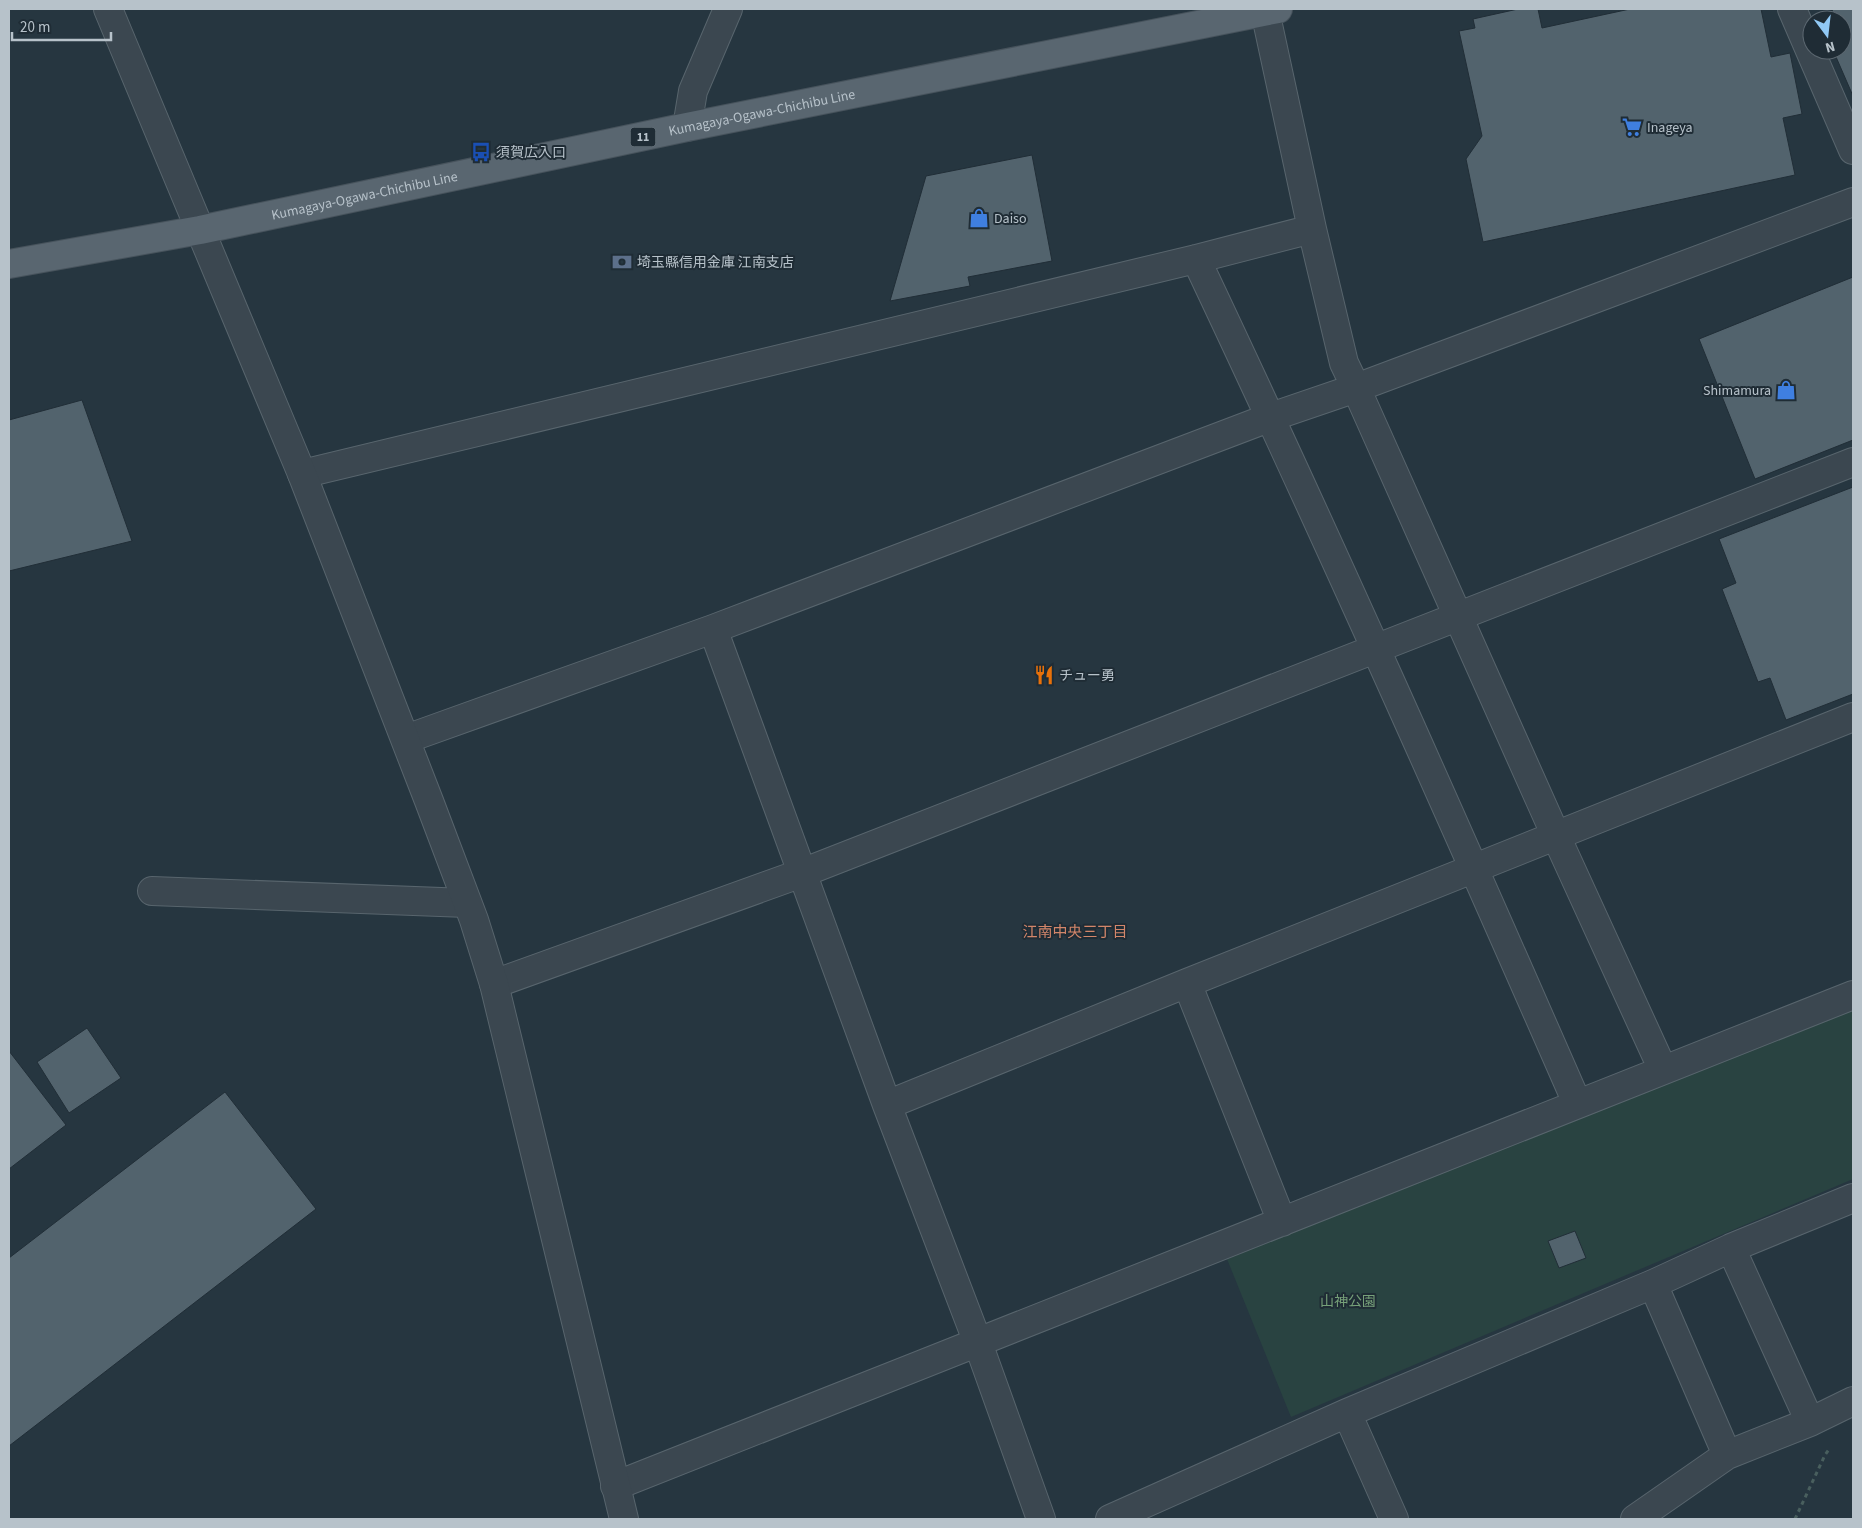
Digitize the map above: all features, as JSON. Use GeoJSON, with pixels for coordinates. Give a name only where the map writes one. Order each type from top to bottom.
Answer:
{"type":"FeatureCollection","features":[{"type":"Feature","properties":{"kind":"main road","name":"Kumagaya-Ogawa-Chichibu Line"},"geometry":{"type":"LineString","coordinates":[[9,264],[200,230],[688,127],[1272,10]]}},
{"type":"Feature","properties":{"kind":"street"},"geometry":{"type":"LineString","coordinates":[[108,9],[302,474],[406,739],[468,904],[494,984],[624,1519]]}},
{"type":"Feature","properties":{"kind":"street"},"geometry":{"type":"LineString","coordinates":[[688,127],[693,91],[728,9]]}},
{"type":"Feature","properties":{"kind":"street"},"geometry":{"type":"LineString","coordinates":[[1792,9],[1853,150]]}},
{"type":"Feature","properties":{"kind":"street"},"geometry":{"type":"LineString","coordinates":[[1272,10],[1312,229],[1344,363],[1663,1070]]}},
{"type":"Feature","properties":{"kind":"street"},"geometry":{"type":"LineString","coordinates":[[406,739],[713,629],[1270,417],[1356,388],[1853,202]]}},
{"type":"Feature","properties":{"kind":"street"},"geometry":{"type":"LineString","coordinates":[[302,474],[1196,259],[1312,229]]}},
{"type":"Feature","properties":{"kind":"street"},"geometry":{"type":"LineString","coordinates":[[1196,259],[1375,648],[1577,1103]]}},
{"type":"Feature","properties":{"kind":"street"},"geometry":{"type":"LineString","coordinates":[[494,984],[802,873],[1853,462]]}},
{"type":"Feature","properties":{"kind":"street"},"geometry":{"type":"LineString","coordinates":[[713,629],[887,1105],[978,1343],[1041,1519]]}},
{"type":"Feature","properties":{"kind":"street"},"geometry":{"type":"LineString","coordinates":[[887,1105],[1853,717]]}},
{"type":"Feature","properties":{"kind":"street"},"geometry":{"type":"LineString","coordinates":[[152,891],[468,904]]}},
{"type":"Feature","properties":{"kind":"street"},"geometry":{"type":"LineString","coordinates":[[1187,983],[1282,1222]]}},
{"type":"Feature","properties":{"kind":"street"},"geometry":{"type":"LineString","coordinates":[[615,1486],[1853,995]]}},
{"type":"Feature","properties":{"kind":"street"},"geometry":{"type":"LineString","coordinates":[[1110,1519],[1347,1413],[1653,1284],[1730,1248],[1853,1198]]}},
{"type":"Feature","properties":{"kind":"street"},"geometry":{"type":"LineString","coordinates":[[1730,1248],[1810,1422]]}},
{"type":"Feature","properties":{"kind":"street"},"geometry":{"type":"LineString","coordinates":[[1653,1284],[1727,1455]]}},
{"type":"Feature","properties":{"kind":"street"},"geometry":{"type":"LineString","coordinates":[[1635,1519],[1727,1455],[1810,1422],[1853,1401]]}},
{"type":"Feature","properties":{"kind":"street"},"geometry":{"type":"LineString","coordinates":[[1347,1413],[1394,1519]]}},
{"type":"Feature","properties":{"kind":"path"},"geometry":{"type":"LineString","coordinates":[[1794,1519],[1825,1454],[1830,1448]]}},
{"type":"Feature","properties":{"kind":"green space","name":"山神公園"},"geometry":{"type":"Polygon","coordinates":[[[1853,1007],[1853,1179],[1291,1417],[1227,1259],[1853,1007]]]}},
{"type":"Feature","properties":{"kind":"building","name":"Inageya"},"geometry":{"type":"Polygon","coordinates":[[[1518,9],[1538,9],[1542,28],[1630,9],[1761,9],[1771,57],[1790,53],[1802,114],[1783,118],[1795,175],[1483,242],[1466,159],[1482,136],[1459,31],[1475,28],[1473,19],[1518,9]]]}},
{"type":"Feature","properties":{"kind":"building"},"geometry":{"type":"Polygon","coordinates":[[[1853,9],[1853,96],[1837,60],[1852,60],[1852,10],[1832,10],[1853,9]]]}},
{"type":"Feature","properties":{"kind":"building","name":"Daiso"},"geometry":{"type":"Polygon","coordinates":[[[1032,155],[1052,261],[968,277],[970,286],[890,301],[926,176],[1032,155]]]}},
{"type":"Feature","properties":{"kind":"building","name":"Shimamura"},"geometry":{"type":"Polygon","coordinates":[[[1853,277],[1853,440],[1755,479],[1699,339],[1853,277]]]}},
{"type":"Feature","properties":{"kind":"building"},"geometry":{"type":"Polygon","coordinates":[[[82,400],[132,541],[9,571],[9,420],[82,400]]]}},
{"type":"Feature","properties":{"kind":"building"},"geometry":{"type":"Polygon","coordinates":[[[1853,487],[1853,694],[1786,720],[1770,678],[1758,682],[1722,589],[1736,583],[1719,539],[1853,487]]]}},
{"type":"Feature","properties":{"kind":"building"},"geometry":{"type":"Polygon","coordinates":[[[87,1028],[121,1078],[69,1113],[37,1062],[87,1028]]]}},
{"type":"Feature","properties":{"kind":"building"},"geometry":{"type":"Polygon","coordinates":[[[9,1051],[66,1125],[9,1169],[9,1051]]]}},
{"type":"Feature","properties":{"kind":"building"},"geometry":{"type":"Polygon","coordinates":[[[225,1092],[316,1209],[9,1446],[9,1258],[225,1092]]]}},
{"type":"Feature","properties":{"kind":"building"},"geometry":{"type":"Polygon","coordinates":[[[1575,1231],[1586,1258],[1559,1268],[1548,1241],[1575,1231]]]}},
{"type":"Feature","properties":{"kind":"place","name":"Inageya"},"geometry":{"type":"Point","coordinates":[1632,127]}},
{"type":"Feature","properties":{"kind":"place","name":"須賀広入口"},"geometry":{"type":"Point","coordinates":[481,152]}},
{"type":"Feature","properties":{"kind":"place","name":"Daiso"},"geometry":{"type":"Point","coordinates":[979,218]}},
{"type":"Feature","properties":{"kind":"place","name":"埼玉縣信用金庫 江南支店"},"geometry":{"type":"Point","coordinates":[622,262]}},
{"type":"Feature","properties":{"kind":"place","name":"Shimamura"},"geometry":{"type":"Point","coordinates":[1786,390]}},
{"type":"Feature","properties":{"kind":"place","name":"チュー勇"},"geometry":{"type":"Point","coordinates":[1044,675]}},
{"type":"Feature","properties":{"kind":"district","name":"江南中央三丁目"},"geometry":{"type":"Point","coordinates":[1075,932]}}]}
